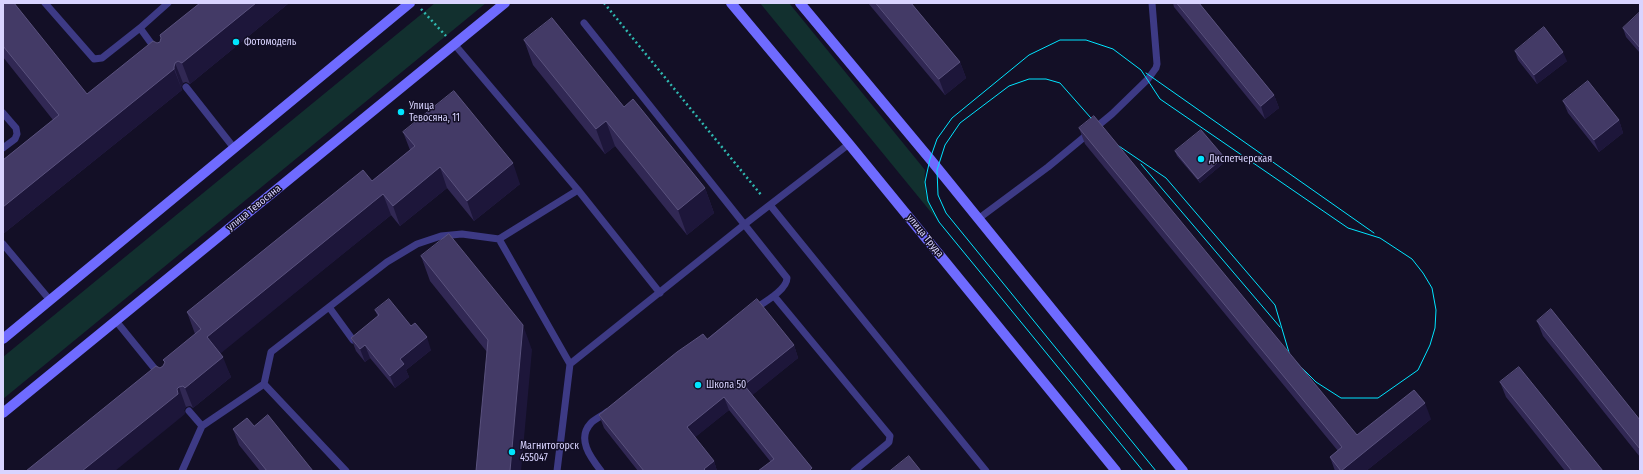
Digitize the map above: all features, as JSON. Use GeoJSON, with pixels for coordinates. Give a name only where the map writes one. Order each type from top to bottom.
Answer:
{"type":"FeatureCollection","features":[{"type":"Feature","properties":{"kind":"main road","name":"улица Тевосяна"},"geometry":{"type":"LineString","coordinates":[[3,413],[505,3]]}},
{"type":"Feature","properties":{"kind":"main road","name":"улица Труда"},"geometry":{"type":"LineString","coordinates":[[731,3],[849,144],[1116,471]]}},
{"type":"Feature","properties":{"kind":"main road"},"geometry":{"type":"LineString","coordinates":[[800,3],[1183,471]]}},
{"type":"Feature","properties":{"kind":"main road"},"geometry":{"type":"LineString","coordinates":[[3,339],[49,299],[234,148],[406,4]]}},
{"type":"Feature","properties":{"kind":"lane"},"geometry":{"type":"LineString","coordinates":[[45,3],[92,58],[97,60],[102,58],[140,28],[168,3]]}},
{"type":"Feature","properties":{"kind":"lane"},"geometry":{"type":"LineString","coordinates":[[978,219],[1048,167],[1112,114],[1148,79],[1156,68],[1157,64],[1152,3]]}},
{"type":"Feature","properties":{"kind":"lane"},"geometry":{"type":"LineString","coordinates":[[584,23],[787,278],[786,283],[774,296],[748,313]]}},
{"type":"Feature","properties":{"kind":"lane"},"geometry":{"type":"LineString","coordinates":[[140,28],[159,53]]}},
{"type":"Feature","properties":{"kind":"lane"},"geometry":{"type":"LineString","coordinates":[[455,45],[578,190],[660,293]]}},
{"type":"Feature","properties":{"kind":"lane"},"geometry":{"type":"LineString","coordinates":[[186,87],[234,148]]}},
{"type":"Feature","properties":{"kind":"lane"},"geometry":{"type":"LineString","coordinates":[[3,113],[16,128],[18,134],[3,148]]}},
{"type":"Feature","properties":{"kind":"lane"},"geometry":{"type":"LineString","coordinates":[[570,364],[745,224],[849,144]]}},
{"type":"Feature","properties":{"kind":"lane"},"geometry":{"type":"LineString","coordinates":[[182,471],[202,426],[264,384],[271,352],[387,262],[417,244],[441,236],[462,234],[499,239],[578,190]]}},
{"type":"Feature","properties":{"kind":"lane"},"geometry":{"type":"LineString","coordinates":[[770,205],[986,471]]}},
{"type":"Feature","properties":{"kind":"lane"},"geometry":{"type":"LineString","coordinates":[[499,239],[570,364],[557,471]]}},
{"type":"Feature","properties":{"kind":"lane"},"geometry":{"type":"LineString","coordinates":[[3,244],[49,299]]}},
{"type":"Feature","properties":{"kind":"lane"},"geometry":{"type":"LineString","coordinates":[[774,296],[890,436],[887,444],[854,471]]}},
{"type":"Feature","properties":{"kind":"lane"},"geometry":{"type":"LineString","coordinates":[[329,307],[352,340]]}},
{"type":"Feature","properties":{"kind":"lane"},"geometry":{"type":"LineString","coordinates":[[116,321],[162,378]]}},
{"type":"Feature","properties":{"kind":"lane"},"geometry":{"type":"LineString","coordinates":[[264,384],[346,471]]}},
{"type":"Feature","properties":{"kind":"lane"},"geometry":{"type":"LineString","coordinates":[[601,471],[588,452],[585,441],[586,431],[591,423],[611,409]]}},
{"type":"Feature","properties":{"kind":"lane"},"geometry":{"type":"LineString","coordinates":[[189,411],[202,426]]}},
{"type":"Feature","properties":{"kind":"path"},"geometry":{"type":"LineString","coordinates":[[604,3],[770,205]]}},
{"type":"Feature","properties":{"kind":"path"},"geometry":{"type":"LineString","coordinates":[[420,8],[455,45]]}},
{"type":"Feature","properties":{"kind":"green space"},"geometry":{"type":"Polygon","coordinates":[[[435,3],[486,3],[3,399],[3,357],[435,3]]]}},
{"type":"Feature","properties":{"kind":"green space"},"geometry":{"type":"Polygon","coordinates":[[[760,3],[789,3],[925,170],[927,198],[939,222],[760,3]]]}},
{"type":"Feature","properties":{"kind":"building"},"geometry":{"type":"Polygon","coordinates":[[[3,3],[14,3],[87,94],[153,41],[157,43],[160,42],[160,35],[200,3],[256,3],[182,63],[178,61],[175,63],[174,69],[3,207],[3,160],[59,115],[3,46],[3,3]]]}},
{"type":"Feature","properties":{"kind":"building"},"geometry":{"type":"Polygon","coordinates":[[[876,3],[911,3],[960,62],[939,79],[876,3]]]}},
{"type":"Feature","properties":{"kind":"building"},"geometry":{"type":"Polygon","coordinates":[[[1177,3],[1199,3],[1274,95],[1261,106],[1177,3]]]}},
{"type":"Feature","properties":{"kind":"building"},"geometry":{"type":"Polygon","coordinates":[[[1639,13],[1640,14],[1640,48],[1623,28],[1639,13]]]}},
{"type":"Feature","properties":{"kind":"building"},"geometry":{"type":"Polygon","coordinates":[[[552,18],[624,107],[633,99],[705,188],[678,210],[606,121],[596,129],[524,40],[552,18]]]}},
{"type":"Feature","properties":{"kind":"building"},"geometry":{"type":"Polygon","coordinates":[[[1544,27],[1563,52],[1534,75],[1515,51],[1544,27]]]}},
{"type":"Feature","properties":{"kind":"building"},"geometry":{"type":"Polygon","coordinates":[[[1588,81],[1619,120],[1594,140],[1563,101],[1588,81]]]}},
{"type":"Feature","properties":{"kind":"building"},"geometry":{"type":"Polygon","coordinates":[[[454,91],[513,163],[467,201],[440,167],[393,206],[383,194],[207,337],[223,357],[185,388],[183,386],[179,387],[177,389],[178,394],[82,471],[26,471],[156,366],[160,368],[163,366],[165,362],[163,360],[201,329],[187,312],[363,170],[372,181],[415,146],[403,132],[454,91]]]}},
{"type":"Feature","properties":{"kind":"building"},"geometry":{"type":"Polygon","coordinates":[[[1094,116],[1357,435],[1414,390],[1425,403],[1341,471],[1330,457],[1342,447],[1079,128],[1094,116]]]}},
{"type":"Feature","properties":{"kind":"building","name":"Диспетчерская"},"geometry":{"type":"Polygon","coordinates":[[[1201,130],[1224,157],[1198,179],[1175,151],[1201,130]]]}},
{"type":"Feature","properties":{"kind":"building"},"geometry":{"type":"Polygon","coordinates":[[[449,234],[523,325],[510,471],[476,471],[488,340],[421,256],[449,234]]]}},
{"type":"Feature","properties":{"kind":"building"},"geometry":{"type":"Polygon","coordinates":[[[389,299],[411,326],[415,323],[427,337],[400,359],[404,364],[390,376],[365,345],[360,349],[351,338],[379,315],[375,310],[389,299]]]}},
{"type":"Feature","properties":{"kind":"building","name":"Школа 50"},"geometry":{"type":"Polygon","coordinates":[[[757,299],[794,345],[744,385],[812,468],[809,471],[758,471],[774,459],[724,397],[687,427],[714,461],[704,469],[706,471],[644,471],[599,415],[677,352],[703,334],[707,339],[757,299]]]}},
{"type":"Feature","properties":{"kind":"building"},"geometry":{"type":"Polygon","coordinates":[[[1551,309],[1640,420],[1640,449],[1537,321],[1551,309]]]}},
{"type":"Feature","properties":{"kind":"building"},"geometry":{"type":"Polygon","coordinates":[[[1519,367],[1603,471],[1572,471],[1500,382],[1519,367]]]}},
{"type":"Feature","properties":{"kind":"building"},"geometry":{"type":"Polygon","coordinates":[[[268,415],[313,471],[267,471],[233,429],[247,418],[254,426],[268,415]]]}},
{"type":"Feature","properties":{"kind":"building"},"geometry":{"type":"Polygon","coordinates":[[[909,456],[921,471],[890,471],[909,456]]]}},
{"type":"Feature","properties":{"kind":"tram line"},"geometry":{"type":"LineString","coordinates":[[1143,471],[939,222],[928,201],[925,182],[930,159],[937,139],[952,118],[1029,55],[1060,40],[1086,40],[1113,49],[1141,70],[1160,99],[1348,228],[1380,238],[1412,259],[1432,288],[1436,310],[1435,328],[1430,345],[1418,370],[1378,398],[1341,398],[1316,382],[1290,356]]}},
{"type":"Feature","properties":{"kind":"tram line"},"geometry":{"type":"LineString","coordinates":[[1146,73],[1374,233]]}},
{"type":"Feature","properties":{"kind":"tram line"},"geometry":{"type":"LineString","coordinates":[[1098,126],[1060,83],[1046,79],[1029,79],[1009,86],[960,123],[945,145],[937,170],[938,195],[946,213],[1156,471]]}},
{"type":"Feature","properties":{"kind":"tram line"},"geometry":{"type":"LineString","coordinates":[[1110,140],[1166,178],[1275,305],[1290,356]]}},
{"type":"Feature","properties":{"kind":"tram line"},"geometry":{"type":"LineString","coordinates":[[1141,164],[1280,327]]}},
{"type":"Feature","properties":{"kind":"place","name":"Фотомодель"},"geometry":{"type":"Point","coordinates":[236,42]}},
{"type":"Feature","properties":{"kind":"place","name":"Улица Тевосяна, 11"},"geometry":{"type":"Point","coordinates":[401,112]}},
{"type":"Feature","properties":{"kind":"place","name":"Диспетчерская"},"geometry":{"type":"Point","coordinates":[1201,159]}},
{"type":"Feature","properties":{"kind":"place","name":"Школа 50"},"geometry":{"type":"Point","coordinates":[698,385]}},
{"type":"Feature","properties":{"kind":"place","name":"Магнитогорск 455047"},"geometry":{"type":"Point","coordinates":[512,452]}}]}
